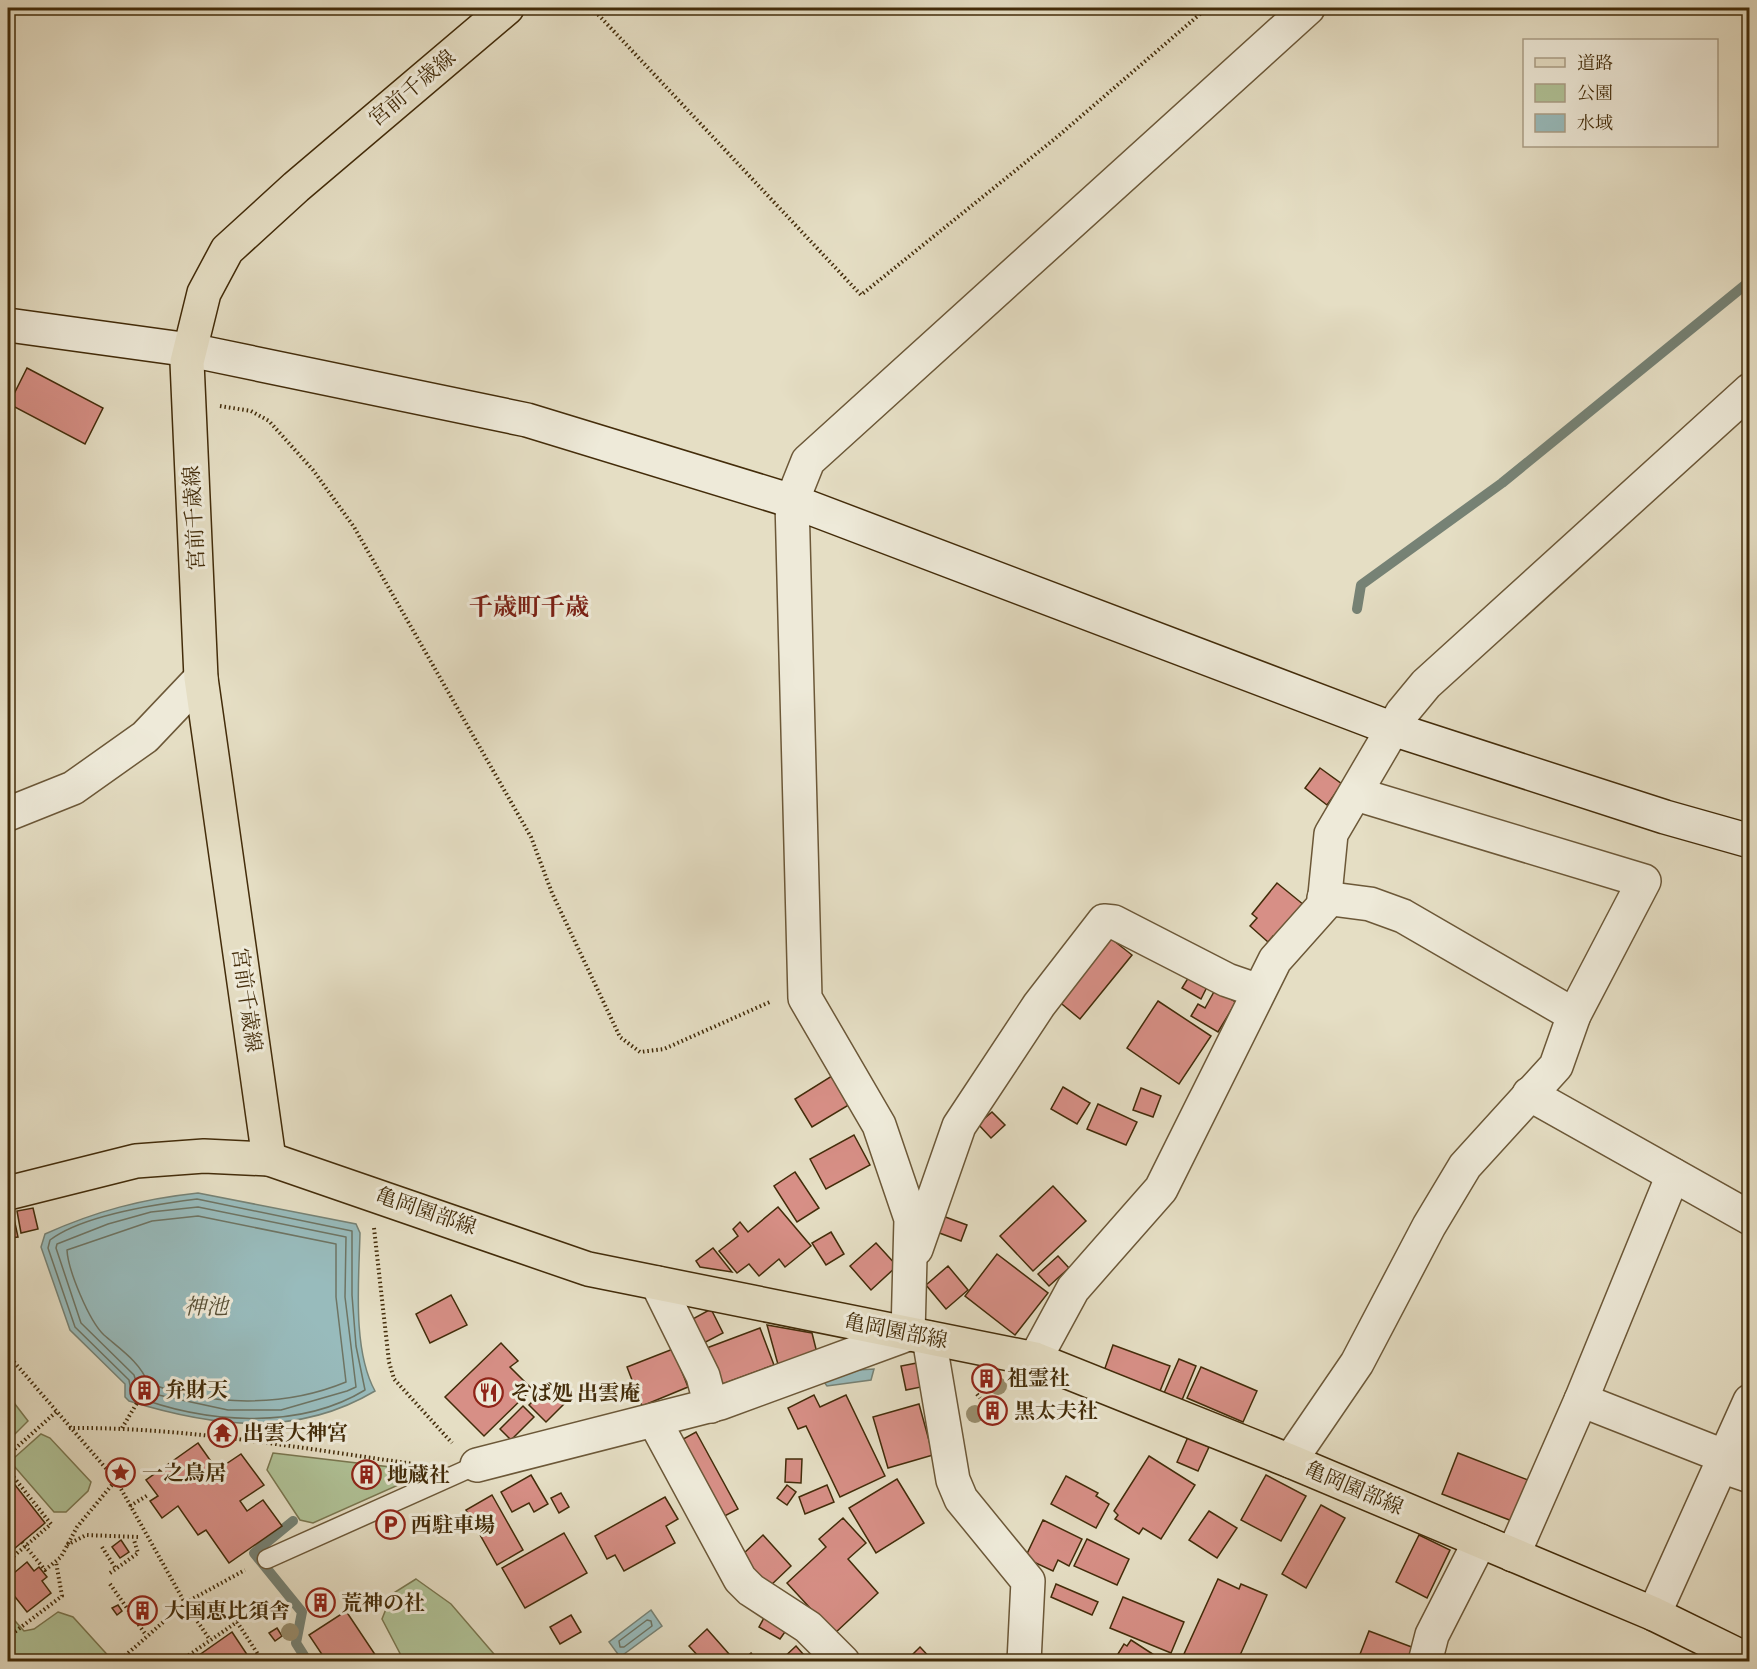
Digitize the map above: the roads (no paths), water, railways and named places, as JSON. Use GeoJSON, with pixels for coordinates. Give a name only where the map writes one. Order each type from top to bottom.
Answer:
{"type":"FeatureCollection","features":[{"type":"Feature","properties":{"kind":"main road","name":"宮前千歳線"},"geometry":{"type":"LineString","coordinates":[[269,1159],[201,678],[187,362],[204,293],[227,250],[296,187],[507,8]]}},
{"type":"Feature","properties":{"kind":"main road","name":"亀岡園部線"},"geometry":{"type":"LineString","coordinates":[[8,1193],[136,1161],[204,1156],[269,1159],[376,1193],[588,1269],[1035,1359],[1290,1461],[1654,1614],[1707,1652],[1749,1661]]}},
{"type":"Feature","properties":{"kind":"street"},"geometry":{"type":"LineString","coordinates":[[1024,1662],[1028,1581],[961,1499],[952,1480],[919,1336],[911,1262],[911,1219],[879,1125],[805,998],[792,501],[808,461],[1308,8]]}},
{"type":"Feature","properties":{"kind":"street"},"geometry":{"type":"LineString","coordinates":[[8,326],[190,350],[527,420],[792,501],[1392,729],[1665,817],[1749,841]]}},
{"type":"Feature","properties":{"kind":"street"},"geometry":{"type":"LineString","coordinates":[[1035,1359],[1073,1289],[1161,1189],[1275,960],[1324,905],[1331,834],[1402,713],[1426,684],[1749,390]]}},
{"type":"Feature","properties":{"kind":"street"},"geometry":{"type":"LineString","coordinates":[[8,814],[73,788],[82,782],[145,737],[201,678]]}},
{"type":"Feature","properties":{"kind":"street"},"geometry":{"type":"LineString","coordinates":[[1290,1461],[1357,1363],[1429,1226],[1465,1166],[1556,1066],[1574,1015],[1644,881],[1356,794]]}},
{"type":"Feature","properties":{"kind":"street"},"geometry":{"type":"LineString","coordinates":[[1324,898],[1370,904],[1403,916],[1574,1015]]}},
{"type":"Feature","properties":{"kind":"street"},"geometry":{"type":"LineString","coordinates":[[911,1262],[959,1126],[1039,1005],[1104,921],[1114,922],[1227,980],[1259,991]]}},
{"type":"Feature","properties":{"kind":"street"},"geometry":{"type":"LineString","coordinates":[[1529,1094],[1749,1218]]}},
{"type":"Feature","properties":{"kind":"street"},"geometry":{"type":"LineString","coordinates":[[1513,1555],[1581,1400],[1673,1175]]}},
{"type":"Feature","properties":{"kind":"street"},"geometry":{"type":"LineString","coordinates":[[657,1283],[703,1376],[711,1406]]}},
{"type":"Feature","properties":{"kind":"street"},"geometry":{"type":"LineString","coordinates":[[470,1468],[711,1406],[919,1336]]}},
{"type":"Feature","properties":{"kind":"street"},"geometry":{"type":"LineString","coordinates":[[1581,1400],[1732,1466]]}},
{"type":"Feature","properties":{"kind":"street"},"geometry":{"type":"LineString","coordinates":[[1654,1614],[1732,1466],[1749,1401]]}},
{"type":"Feature","properties":{"kind":"street"},"geometry":{"type":"LineString","coordinates":[[654,1420],[740,1579],[808,1628],[843,1662]]}},
{"type":"Feature","properties":{"kind":"street"},"geometry":{"type":"LineString","coordinates":[[1425,1662],[1432,1635],[1480,1541]]}},
{"type":"Feature","properties":{"kind":"lane"},"geometry":{"type":"LineString","coordinates":[[267,1559],[470,1468]]}},
{"type":"Feature","properties":{"kind":"water","name":"神池"},"geometry":{"type":"Polygon","coordinates":[[[198,1193],[356,1224],[360,1233],[358,1314],[360,1335],[368,1374],[375,1391],[345,1406],[315,1416],[285,1422],[254,1423],[223,1422],[192,1417],[129,1401],[125,1397],[125,1384],[70,1330],[41,1247],[45,1234],[120,1207],[198,1193]]]}},
{"type":"Feature","properties":{"kind":"water"},"geometry":{"type":"Polygon","coordinates":[[[874,1369],[871,1380],[827,1386],[823,1381],[858,1370],[874,1369]]]}},
{"type":"Feature","properties":{"kind":"water"},"geometry":{"type":"Polygon","coordinates":[[[651,1610],[662,1626],[620,1657],[609,1642],[651,1610]]]}},
{"type":"Feature","properties":{"kind":"waterway"},"geometry":{"type":"LineString","coordinates":[[1357,609],[1361,585],[1502,483],[1750,281]]}},
{"type":"Feature","properties":{"kind":"waterway"},"geometry":{"type":"LineString","coordinates":[[293,1521],[254,1553],[302,1612],[296,1643],[308,1662]]}},
{"type":"Feature","properties":{"kind":"place","name":"祖霊社"},"geometry":{"type":"Point","coordinates":[986,1378]}},
{"type":"Feature","properties":{"kind":"place","name":"弁財天"},"geometry":{"type":"Point","coordinates":[144,1390]}},
{"type":"Feature","properties":{"kind":"place","name":"そば処 出雲庵"},"geometry":{"type":"Point","coordinates":[489,1393]}},
{"type":"Feature","properties":{"kind":"place","name":"黒太夫社"},"geometry":{"type":"Point","coordinates":[993,1411]}},
{"type":"Feature","properties":{"kind":"place","name":"出雲大神宮"},"geometry":{"type":"Point","coordinates":[222,1433]}},
{"type":"Feature","properties":{"kind":"place","name":"一之鳥居"},"geometry":{"type":"Point","coordinates":[121,1473]}},
{"type":"Feature","properties":{"kind":"place","name":"地蔵社"},"geometry":{"type":"Point","coordinates":[366,1475]}},
{"type":"Feature","properties":{"kind":"place","name":"西駐車場"},"geometry":{"type":"Point","coordinates":[390,1525]}},
{"type":"Feature","properties":{"kind":"place","name":"荒神の社"},"geometry":{"type":"Point","coordinates":[320,1603]}},
{"type":"Feature","properties":{"kind":"place","name":"大国恵比須舎"},"geometry":{"type":"Point","coordinates":[143,1611]}},
{"type":"Feature","properties":{"kind":"district","name":"千歳町千歳"},"geometry":{"type":"Point","coordinates":[529,607]}}]}
